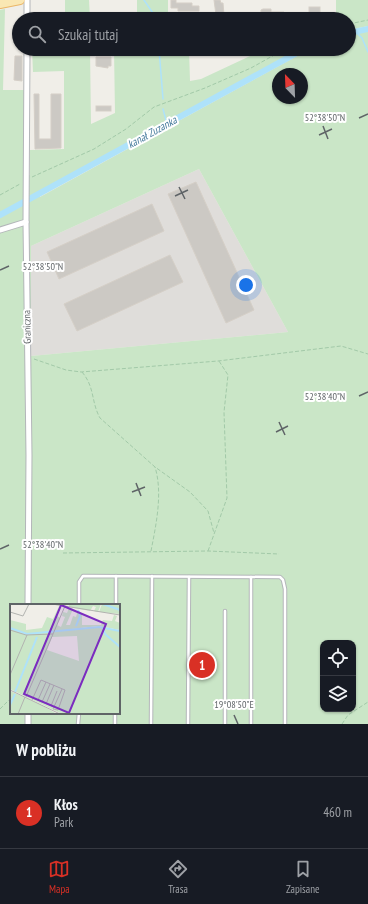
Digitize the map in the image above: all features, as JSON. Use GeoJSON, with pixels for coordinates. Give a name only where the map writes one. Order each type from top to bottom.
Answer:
{"type":"FeatureCollection","features":[{"type":"Feature","properties":{"kind":"main road"},"geometry":{"type":"LineString","coordinates":[[0,4],[20,0]]}},
{"type":"Feature","properties":{"kind":"street"},"geometry":{"type":"LineString","coordinates":[[27,12],[28,0]]}},
{"type":"Feature","properties":{"kind":"street","name":"Graniczna"},"geometry":{"type":"LineString","coordinates":[[27,56],[26,222],[29,455],[28,604]]}},
{"type":"Feature","properties":{"kind":"street"},"geometry":{"type":"LineString","coordinates":[[0,230],[26,222]]}},
{"type":"Feature","properties":{"kind":"lane"},"geometry":{"type":"LineString","coordinates":[[116,575],[116,604]]}},
{"type":"Feature","properties":{"kind":"lane"},"geometry":{"type":"LineString","coordinates":[[79,604],[79,582],[83,576],[278,576],[284,583],[285,724]]}},
{"type":"Feature","properties":{"kind":"lane"},"geometry":{"type":"LineString","coordinates":[[151,724],[152,576]]}},
{"type":"Feature","properties":{"kind":"lane"},"geometry":{"type":"LineString","coordinates":[[188,724],[189,576]]}},
{"type":"Feature","properties":{"kind":"lane"},"geometry":{"type":"LineString","coordinates":[[251,576],[251,724]]}},
{"type":"Feature","properties":{"kind":"lane"},"geometry":{"type":"LineString","coordinates":[[225,610],[225,724]]}},
{"type":"Feature","properties":{"kind":"lane"},"geometry":{"type":"LineString","coordinates":[[78,724],[79,714]]}},
{"type":"Feature","properties":{"kind":"path"},"geometry":{"type":"LineString","coordinates":[[356,23],[368,20]]}},
{"type":"Feature","properties":{"kind":"path"},"geometry":{"type":"LineString","coordinates":[[0,196],[26,180],[94,149],[126,129],[154,107],[205,88],[251,68],[272,56]]}},
{"type":"Feature","properties":{"kind":"path"},"geometry":{"type":"LineString","coordinates":[[28,359],[40,360],[66,370],[81,372],[218,361],[341,346],[368,354]]}},
{"type":"Feature","properties":{"kind":"path"},"geometry":{"type":"LineString","coordinates":[[208,552],[227,498],[224,412],[228,375],[224,367],[218,361]]}},
{"type":"Feature","properties":{"kind":"path"},"geometry":{"type":"LineString","coordinates":[[81,372],[89,380],[94,408],[100,418],[155,467],[190,492],[208,512],[214,533]]}},
{"type":"Feature","properties":{"kind":"path"},"geometry":{"type":"LineString","coordinates":[[151,552],[159,480],[155,467]]}},
{"type":"Feature","properties":{"kind":"path"},"geometry":{"type":"LineString","coordinates":[[64,553],[208,552],[278,554]]}},
{"type":"Feature","properties":{"kind":"path"},"geometry":{"type":"LineString","coordinates":[[0,709],[10,699]]}},
{"type":"Feature","properties":{"kind":"path"},"geometry":{"type":"LineString","coordinates":[[342,724],[348,715],[368,702]]}},
{"type":"Feature","properties":{"kind":"shaded area"},"geometry":{"type":"Polygon","coordinates":[[[199,169],[288,332],[31,356],[31,246],[199,169]]]}},
{"type":"Feature","properties":{"kind":"green space"},"geometry":{"type":"Polygon","coordinates":[[[65,0],[89,0],[90,12],[65,12],[65,0]]]}},
{"type":"Feature","properties":{"kind":"green space"},"geometry":{"type":"Polygon","coordinates":[[[137,0],[168,0],[168,12],[137,12],[137,0]]]}},
{"type":"Feature","properties":{"kind":"green space"},"geometry":{"type":"Polygon","coordinates":[[[336,0],[368,0],[368,26],[356,29],[356,12],[336,12],[336,0]]]}},
{"type":"Feature","properties":{"kind":"green space"},"geometry":{"type":"Polygon","coordinates":[[[5,9],[3,90],[25,90],[24,177],[30,175],[30,150],[64,149],[64,71],[33,72],[32,56],[90,56],[91,124],[115,113],[114,56],[189,56],[190,81],[201,79],[250,56],[287,56],[39,192],[40,197],[272,70],[272,104],[308,104],[308,68],[275,68],[297,56],[356,56],[356,34],[368,31],[368,724],[0,724],[0,10],[5,9]],[[199,169],[31,246],[31,356],[288,332],[199,169]]]}},
{"type":"Feature","properties":{"kind":"building"},"geometry":{"type":"Polygon","coordinates":[[[171,0],[176,0],[176,3],[192,3],[192,6],[199,6],[199,11],[178,11],[178,8],[171,8],[171,0]]]}},
{"type":"Feature","properties":{"kind":"building"},"geometry":{"type":"Polygon","coordinates":[[[214,0],[220,0],[221,3],[223,3],[224,12],[216,12],[214,0]]]}},
{"type":"Feature","properties":{"kind":"building"},"geometry":{"type":"Polygon","coordinates":[[[309,7],[320,7],[320,12],[309,12],[309,7]]]}},
{"type":"Feature","properties":{"kind":"building"},"geometry":{"type":"Polygon","coordinates":[[[271,9],[271,12],[261,12],[261,10],[271,9]]]}},
{"type":"Feature","properties":{"kind":"building"},"geometry":{"type":"Polygon","coordinates":[[[15,56],[22,56],[22,81],[14,80],[15,56]]]}},
{"type":"Feature","properties":{"kind":"building"},"geometry":{"type":"Polygon","coordinates":[[[96,57],[111,57],[111,66],[108,66],[108,68],[96,66],[96,57]]]}},
{"type":"Feature","properties":{"kind":"building"},"geometry":{"type":"Polygon","coordinates":[[[34,94],[39,94],[39,139],[51,139],[51,94],[61,94],[61,148],[35,149],[34,94]]]}},
{"type":"Feature","properties":{"kind":"building"},"geometry":{"type":"Polygon","coordinates":[[[96,106],[111,106],[111,111],[96,111],[96,106]]]}},
{"type":"Feature","properties":{"kind":"building"},"geometry":{"type":"Polygon","coordinates":[[[196,182],[254,310],[226,323],[168,194],[196,182]]]}},
{"type":"Feature","properties":{"kind":"building"},"geometry":{"type":"Polygon","coordinates":[[[152,204],[164,231],[59,279],[47,252],[152,204]]]}},
{"type":"Feature","properties":{"kind":"building"},"geometry":{"type":"Polygon","coordinates":[[[170,255],[183,282],[77,331],[64,304],[170,255]]]}},
{"type":"Feature","properties":{"kind":"waterway"},"geometry":{"type":"LineString","coordinates":[[144,0],[152,12]]}},
{"type":"Feature","properties":{"kind":"waterway","name":"kanał Zuzanka"},"geometry":{"type":"LineString","coordinates":[[356,32],[368,29]]}},
{"type":"Feature","properties":{"kind":"waterway"},"geometry":{"type":"LineString","coordinates":[[356,32],[362,38],[368,52]]}},
{"type":"Feature","properties":{"kind":"waterway"},"geometry":{"type":"LineString","coordinates":[[160,56],[163,99]]}},
{"type":"Feature","properties":{"kind":"waterway","name":"kanał Zuzanka"},"geometry":{"type":"LineString","coordinates":[[0,215],[291,56]]}},
{"type":"Feature","properties":{"kind":"waterway"},"geometry":{"type":"LineString","coordinates":[[163,109],[167,124]]}},
{"type":"Feature","properties":{"kind":"place","name":"Kłos"},"geometry":{"type":"Point","coordinates":[202,665]}}]}
